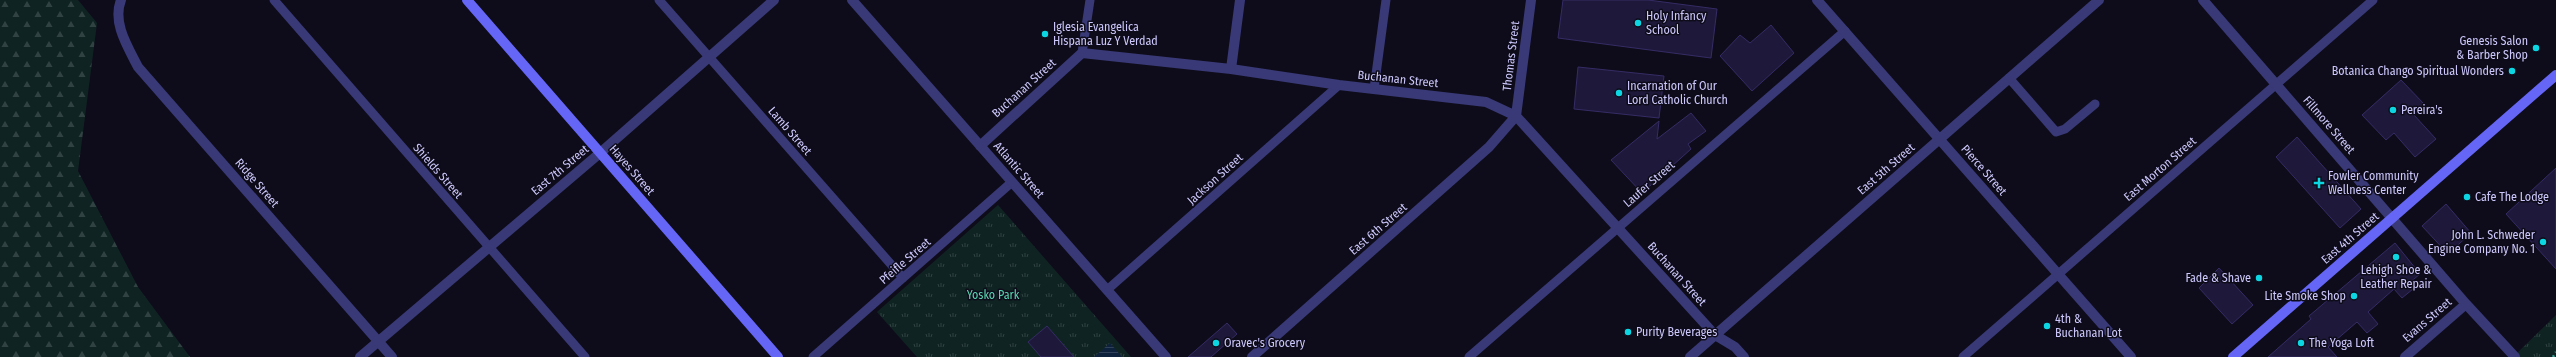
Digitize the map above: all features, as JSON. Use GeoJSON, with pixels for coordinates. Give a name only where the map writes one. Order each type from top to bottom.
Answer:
{"type":"FeatureCollection","features":[{"type":"Feature","properties":{"kind":"street","name":"Ridge Street"},"geometry":{"type":"LineString","coordinates":[[121,0],[118,16],[123,38],[138,67],[392,357]]}},
{"type":"Feature","properties":{"kind":"street","name":"Hayes Street"},"geometry":{"type":"LineString","coordinates":[[466,0],[778,357]]}},
{"type":"Feature","properties":{"kind":"street","name":"East 7th Street"},"geometry":{"type":"LineString","coordinates":[[360,357],[600,153],[774,0]]}},
{"type":"Feature","properties":{"kind":"street","name":"Atlantic Street"},"geometry":{"type":"LineString","coordinates":[[852,0],[1166,357]]}},
{"type":"Feature","properties":{"kind":"street"},"geometry":{"type":"LineString","coordinates":[[1231,69],[1240,0]]}},
{"type":"Feature","properties":{"kind":"street","name":"Thomas Street"},"geometry":{"type":"LineString","coordinates":[[1516,116],[1531,0]]}},
{"type":"Feature","properties":{"kind":"street","name":"Pierce Street"},"geometry":{"type":"LineString","coordinates":[[1818,0],[2131,357]]}},
{"type":"Feature","properties":{"kind":"street","name":"East 5th Street"},"geometry":{"type":"LineString","coordinates":[[1690,357],[2099,0]]}},
{"type":"Feature","properties":{"kind":"street","name":"Fillmore Street"},"geometry":{"type":"LineString","coordinates":[[2203,0],[2466,304],[2515,357]]}},
{"type":"Feature","properties":{"kind":"street","name":"Buchanan Street"},"geometry":{"type":"LineString","coordinates":[[980,146],[1082,53],[1231,69],[1339,85],[1486,102],[1516,116],[1715,335],[1735,347],[1744,357]]}},
{"type":"Feature","properties":{"kind":"street","name":"East 4th Street"},"geometry":{"type":"LineString","coordinates":[[2233,357],[2556,75]]}},
{"type":"Feature","properties":{"kind":"street","name":"East 6th Street"},"geometry":{"type":"LineString","coordinates":[[1252,357],[1489,148],[1516,116]]}},
{"type":"Feature","properties":{"kind":"street","name":"Evans Street"},"geometry":{"type":"LineString","coordinates":[[2405,357],[2466,304]]}},
{"type":"Feature","properties":{"kind":"lane","name":"Shields Street"},"geometry":{"type":"LineString","coordinates":[[274,0],[585,357]]}},
{"type":"Feature","properties":{"kind":"lane","name":"Lamb Street"},"geometry":{"type":"LineString","coordinates":[[659,0],[903,278]]}},
{"type":"Feature","properties":{"kind":"lane"},"geometry":{"type":"LineString","coordinates":[[1082,53],[1090,0]]}},
{"type":"Feature","properties":{"kind":"lane"},"geometry":{"type":"LineString","coordinates":[[1374,89],[1386,0]]}},
{"type":"Feature","properties":{"kind":"lane","name":"East Morton Street"},"geometry":{"type":"LineString","coordinates":[[1963,357],[2373,0]]}},
{"type":"Feature","properties":{"kind":"lane","name":"Laufer Street"},"geometry":{"type":"LineString","coordinates":[[1469,357],[1617,227],[1845,31]]}},
{"type":"Feature","properties":{"kind":"lane"},"geometry":{"type":"LineString","coordinates":[[2009,78],[2056,132],[2065,129],[2095,104]]}},
{"type":"Feature","properties":{"kind":"lane","name":"Jackson Street"},"geometry":{"type":"LineString","coordinates":[[1107,290],[1339,85]]}},
{"type":"Feature","properties":{"kind":"lane","name":"Pfeifle Street"},"geometry":{"type":"LineString","coordinates":[[813,357],[1012,182]]}},
{"type":"Feature","properties":{"kind":"path"},"geometry":{"type":"LineString","coordinates":[[2553,357],[2556,352]]}},
{"type":"Feature","properties":{"kind":"green space"},"geometry":{"type":"Polygon","coordinates":[[[0,0],[78,0],[97,23],[78,171],[138,287],[190,357],[0,357],[0,0]]]}},
{"type":"Feature","properties":{"kind":"green space","name":"Yosko Park"},"geometry":{"type":"Polygon","coordinates":[[[998,205],[1131,357],[917,357],[877,312],[998,205]]]}},
{"type":"Feature","properties":{"kind":"green space"},"geometry":{"type":"Polygon","coordinates":[[[2556,315],[2556,357],[2513,357],[2556,315]]]}},
{"type":"Feature","properties":{"kind":"water"},"geometry":{"type":"Polygon","coordinates":[[[1110,343],[1122,357],[1094,357],[1110,343]]]}},
{"type":"Feature","properties":{"kind":"building","name":"Holy Infancy School"},"geometry":{"type":"Polygon","coordinates":[[[1563,0],[1648,0],[1717,9],[1711,58],[1558,38],[1563,0]]]}},
{"type":"Feature","properties":{"kind":"building"},"geometry":{"type":"Polygon","coordinates":[[[1771,25],[1794,53],[1752,91],[1720,56],[1740,35],[1750,43],[1771,25]]]}},
{"type":"Feature","properties":{"kind":"building","name":"Incarnation of Our Lord Catholic Church"},"geometry":{"type":"Polygon","coordinates":[[[1578,67],[1664,76],[1659,118],[1574,109],[1578,67]]]}},
{"type":"Feature","properties":{"kind":"building","name":"Pereira's"},"geometry":{"type":"Polygon","coordinates":[[[2401,80],[2425,105],[2414,115],[2436,139],[2415,157],[2394,133],[2386,140],[2362,115],[2401,80]]]}},
{"type":"Feature","properties":{"kind":"building"},"geometry":{"type":"Polygon","coordinates":[[[1691,113],[1706,131],[1688,144],[1691,149],[1642,193],[1611,160],[1659,121],[1657,139],[1691,113]]]}},
{"type":"Feature","properties":{"kind":"building","name":"Fowler Community Wellness Center"},"geometry":{"type":"Polygon","coordinates":[[[2297,137],[2361,209],[2340,228],[2276,157],[2297,137]]]}},
{"type":"Feature","properties":{"kind":"building","name":"John L. Schweder Engine Company No. 1"},"geometry":{"type":"Polygon","coordinates":[[[2556,168],[2556,269],[2506,214],[2556,168]]]}},
{"type":"Feature","properties":{"kind":"building"},"geometry":{"type":"Polygon","coordinates":[[[2446,204],[2471,233],[2448,254],[2422,226],[2446,204]]]}},
{"type":"Feature","properties":{"kind":"building"},"geometry":{"type":"Polygon","coordinates":[[[2395,243],[2420,274],[2408,284],[2413,289],[2402,298],[2394,289],[2368,312],[2378,324],[2367,333],[2357,322],[2328,347],[2337,357],[2268,357],[2311,319],[2309,316],[2395,243]]]}},
{"type":"Feature","properties":{"kind":"building"},"geometry":{"type":"Polygon","coordinates":[[[2219,268],[2253,305],[2232,324],[2199,288],[2219,268]]]}},
{"type":"Feature","properties":{"kind":"building","name":"Oravec's Grocery"},"geometry":{"type":"Polygon","coordinates":[[[1227,323],[1237,334],[1211,357],[1188,357],[1227,323]]]}},
{"type":"Feature","properties":{"kind":"building"},"geometry":{"type":"Polygon","coordinates":[[[1047,326],[1074,357],[1041,357],[1028,342],[1047,326]]]}},
{"type":"Feature","properties":{"kind":"place","name":"Holy Infancy School"},"geometry":{"type":"Point","coordinates":[1638,23]}},
{"type":"Feature","properties":{"kind":"place","name":"Iglesia Evangelica Hispana Luz Y Verdad"},"geometry":{"type":"Point","coordinates":[1045,34]}},
{"type":"Feature","properties":{"kind":"place","name":"Genesis Salon & Barber Shop"},"geometry":{"type":"Point","coordinates":[2536,48]}},
{"type":"Feature","properties":{"kind":"place","name":"Botanica Chango Spiritual Wonders"},"geometry":{"type":"Point","coordinates":[2512,71]}},
{"type":"Feature","properties":{"kind":"place","name":"Incarnation of Our Lord Catholic Church"},"geometry":{"type":"Point","coordinates":[1619,93]}},
{"type":"Feature","properties":{"kind":"place","name":"Pereira's"},"geometry":{"type":"Point","coordinates":[2393,110]}},
{"type":"Feature","properties":{"kind":"place","name":"Fowler Community Wellness Center"},"geometry":{"type":"Point","coordinates":[2319,183]}},
{"type":"Feature","properties":{"kind":"place","name":"Cafe The Lodge"},"geometry":{"type":"Point","coordinates":[2467,197]}},
{"type":"Feature","properties":{"kind":"place","name":"John L. Schweder Engine Company No. 1"},"geometry":{"type":"Point","coordinates":[2543,242]}},
{"type":"Feature","properties":{"kind":"place","name":"Lehigh Shoe & Leather Repair"},"geometry":{"type":"Point","coordinates":[2396,257]}},
{"type":"Feature","properties":{"kind":"place","name":"Fade & Shave"},"geometry":{"type":"Point","coordinates":[2259,278]}},
{"type":"Feature","properties":{"kind":"place","name":"Lite Smoke Shop"},"geometry":{"type":"Point","coordinates":[2354,296]}},
{"type":"Feature","properties":{"kind":"place","name":"4th & Buchanan Lot"},"geometry":{"type":"Point","coordinates":[2047,326]}},
{"type":"Feature","properties":{"kind":"place","name":"Purity Beverages"},"geometry":{"type":"Point","coordinates":[1628,332]}},
{"type":"Feature","properties":{"kind":"place","name":"Oravec's Grocery"},"geometry":{"type":"Point","coordinates":[1216,343]}},
{"type":"Feature","properties":{"kind":"place","name":"The Yoga Loft"},"geometry":{"type":"Point","coordinates":[2301,343]}}]}
